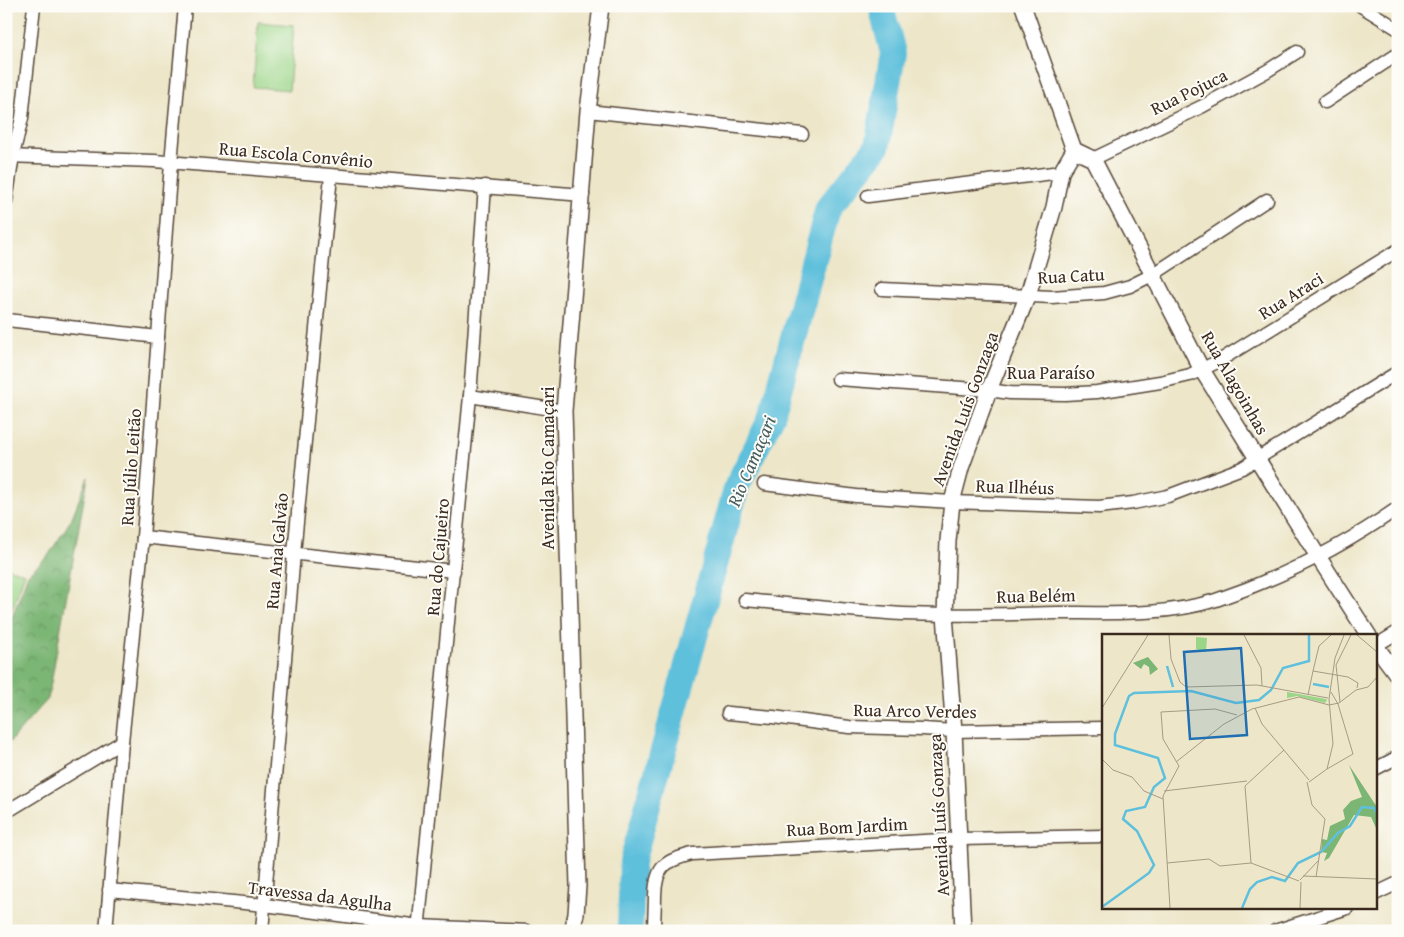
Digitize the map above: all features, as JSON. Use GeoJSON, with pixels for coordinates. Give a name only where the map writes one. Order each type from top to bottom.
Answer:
{"type":"FeatureCollection","features":[{"type":"Feature","properties":{"kind":"street"},"geometry":{"type":"LineString","coordinates":[[6,202],[9,155],[22,118],[34,6]]}},
{"type":"Feature","properties":{"kind":"street","name":"Rua Júlio Leitão"},"geometry":{"type":"LineString","coordinates":[[106,931],[122,742],[143,537],[171,163],[185,6]]}},
{"type":"Feature","properties":{"kind":"street","name":"Avenida Rio Camaçari"},"geometry":{"type":"LineString","coordinates":[[572,931],[576,914],[578,886],[564,411],[588,111],[600,6]]}},
{"type":"Feature","properties":{"kind":"street"},"geometry":{"type":"LineString","coordinates":[[1022,6],[1074,150],[1093,159]]}},
{"type":"Feature","properties":{"kind":"street"},"geometry":{"type":"LineString","coordinates":[[1361,6],[1398,29]]}},
{"type":"Feature","properties":{"kind":"street","name":"Rua Pojuca"},"geometry":{"type":"LineString","coordinates":[[1093,159],[1203,106],[1260,75],[1297,52]]}},
{"type":"Feature","properties":{"kind":"street"},"geometry":{"type":"LineString","coordinates":[[1325,102],[1398,54]]}},
{"type":"Feature","properties":{"kind":"street"},"geometry":{"type":"LineString","coordinates":[[588,111],[802,134]]}},
{"type":"Feature","properties":{"kind":"street","name":"Avenida Luís Gonzaga"},"geometry":{"type":"LineString","coordinates":[[963,931],[954,731],[945,614],[948,541],[952,502],[961,468],[989,390],[1028,295],[1054,207],[1061,172],[1074,150]]}},
{"type":"Feature","properties":{"kind":"street","name":"Rua Escola Convênio"},"geometry":{"type":"LineString","coordinates":[[9,155],[171,163],[582,195]]}},
{"type":"Feature","properties":{"kind":"street","name":"Rua Alagoinhas"},"geometry":{"type":"LineString","coordinates":[[1093,159],[1202,370],[1368,634]]}},
{"type":"Feature","properties":{"kind":"street"},"geometry":{"type":"LineString","coordinates":[[868,196],[1061,172]]}},
{"type":"Feature","properties":{"kind":"street","name":"Rua Ana Galvão"},"geometry":{"type":"LineString","coordinates":[[262,931],[294,553],[331,176]]}},
{"type":"Feature","properties":{"kind":"street","name":"Rua do Cajueiro"},"geometry":{"type":"LineString","coordinates":[[418,928],[470,396],[484,186]]}},
{"type":"Feature","properties":{"kind":"street","name":"Rua Catu"},"geometry":{"type":"LineString","coordinates":[[882,289],[1052,297],[1104,293],[1130,286],[1154,274],[1267,200]]}},
{"type":"Feature","properties":{"kind":"street","name":"Rua Araci"},"geometry":{"type":"LineString","coordinates":[[1202,370],[1398,250]]}},
{"type":"Feature","properties":{"kind":"street"},"geometry":{"type":"LineString","coordinates":[[7,320],[158,337]]}},
{"type":"Feature","properties":{"kind":"street","name":"Rua Paraíso"},"geometry":{"type":"LineString","coordinates":[[838,379],[1035,395],[1097,392],[1160,382],[1202,370]]}},
{"type":"Feature","properties":{"kind":"street","name":"Rua Ilhéus"},"geometry":{"type":"LineString","coordinates":[[764,484],[856,496],[952,502],[1099,507],[1133,503],[1168,496],[1226,475],[1258,459],[1398,372]]}},
{"type":"Feature","properties":{"kind":"street"},"geometry":{"type":"LineString","coordinates":[[470,396],[564,411]]}},
{"type":"Feature","properties":{"kind":"street","name":"Rua Belém"},"geometry":{"type":"LineString","coordinates":[[745,600],[845,610],[945,614],[1093,613],[1179,608],[1216,600],[1319,558],[1398,508]]}},
{"type":"Feature","properties":{"kind":"street"},"geometry":{"type":"LineString","coordinates":[[143,537],[454,571]]}},
{"type":"Feature","properties":{"kind":"street"},"geometry":{"type":"LineString","coordinates":[[1376,645],[1398,632]]}},
{"type":"Feature","properties":{"kind":"street"},"geometry":{"type":"LineString","coordinates":[[1376,647],[1398,676]]}},
{"type":"Feature","properties":{"kind":"street","name":"Rua Arco Verdes"},"geometry":{"type":"LineString","coordinates":[[728,713],[849,727],[954,731],[1102,728]]}},
{"type":"Feature","properties":{"kind":"street"},"geometry":{"type":"LineString","coordinates":[[6,812],[122,742]]}},
{"type":"Feature","properties":{"kind":"street"},"geometry":{"type":"LineString","coordinates":[[1376,768],[1398,757]]}},
{"type":"Feature","properties":{"kind":"street","name":"Rua Bom Jardim"},"geometry":{"type":"LineString","coordinates":[[654,931],[656,880],[659,871],[678,858],[692,854],[959,839],[1102,836]]}},
{"type":"Feature","properties":{"kind":"street"},"geometry":{"type":"LineString","coordinates":[[1376,894],[1398,883]]}},
{"type":"Feature","properties":{"kind":"street","name":"Travessa da Agulha"},"geometry":{"type":"LineString","coordinates":[[110,890],[264,905],[418,928],[526,931]]}},
{"type":"Feature","properties":{"kind":"street"},"geometry":{"type":"LineString","coordinates":[[1275,931],[1341,910]]}},
{"type":"Feature","properties":{"kind":"green space"},"geometry":{"type":"Polygon","coordinates":[[[258,22],[294,25],[289,90],[253,87],[258,22]]]}},
{"type":"Feature","properties":{"kind":"green space"},"geometry":{"type":"Polygon","coordinates":[[[88,477],[48,699],[6,746],[6,634],[28,574],[48,556],[71,520],[88,477]]]}},
{"type":"Feature","properties":{"kind":"green space"},"geometry":{"type":"Polygon","coordinates":[[[6,568],[25,573],[6,626],[6,568]]]}},
{"type":"Feature","properties":{"kind":"waterway","name":"Rio Camaçari"},"geometry":{"type":"LineString","coordinates":[[630,931],[632,862],[737,486],[772,416],[828,208],[877,147],[893,53],[881,6]]}}]}
